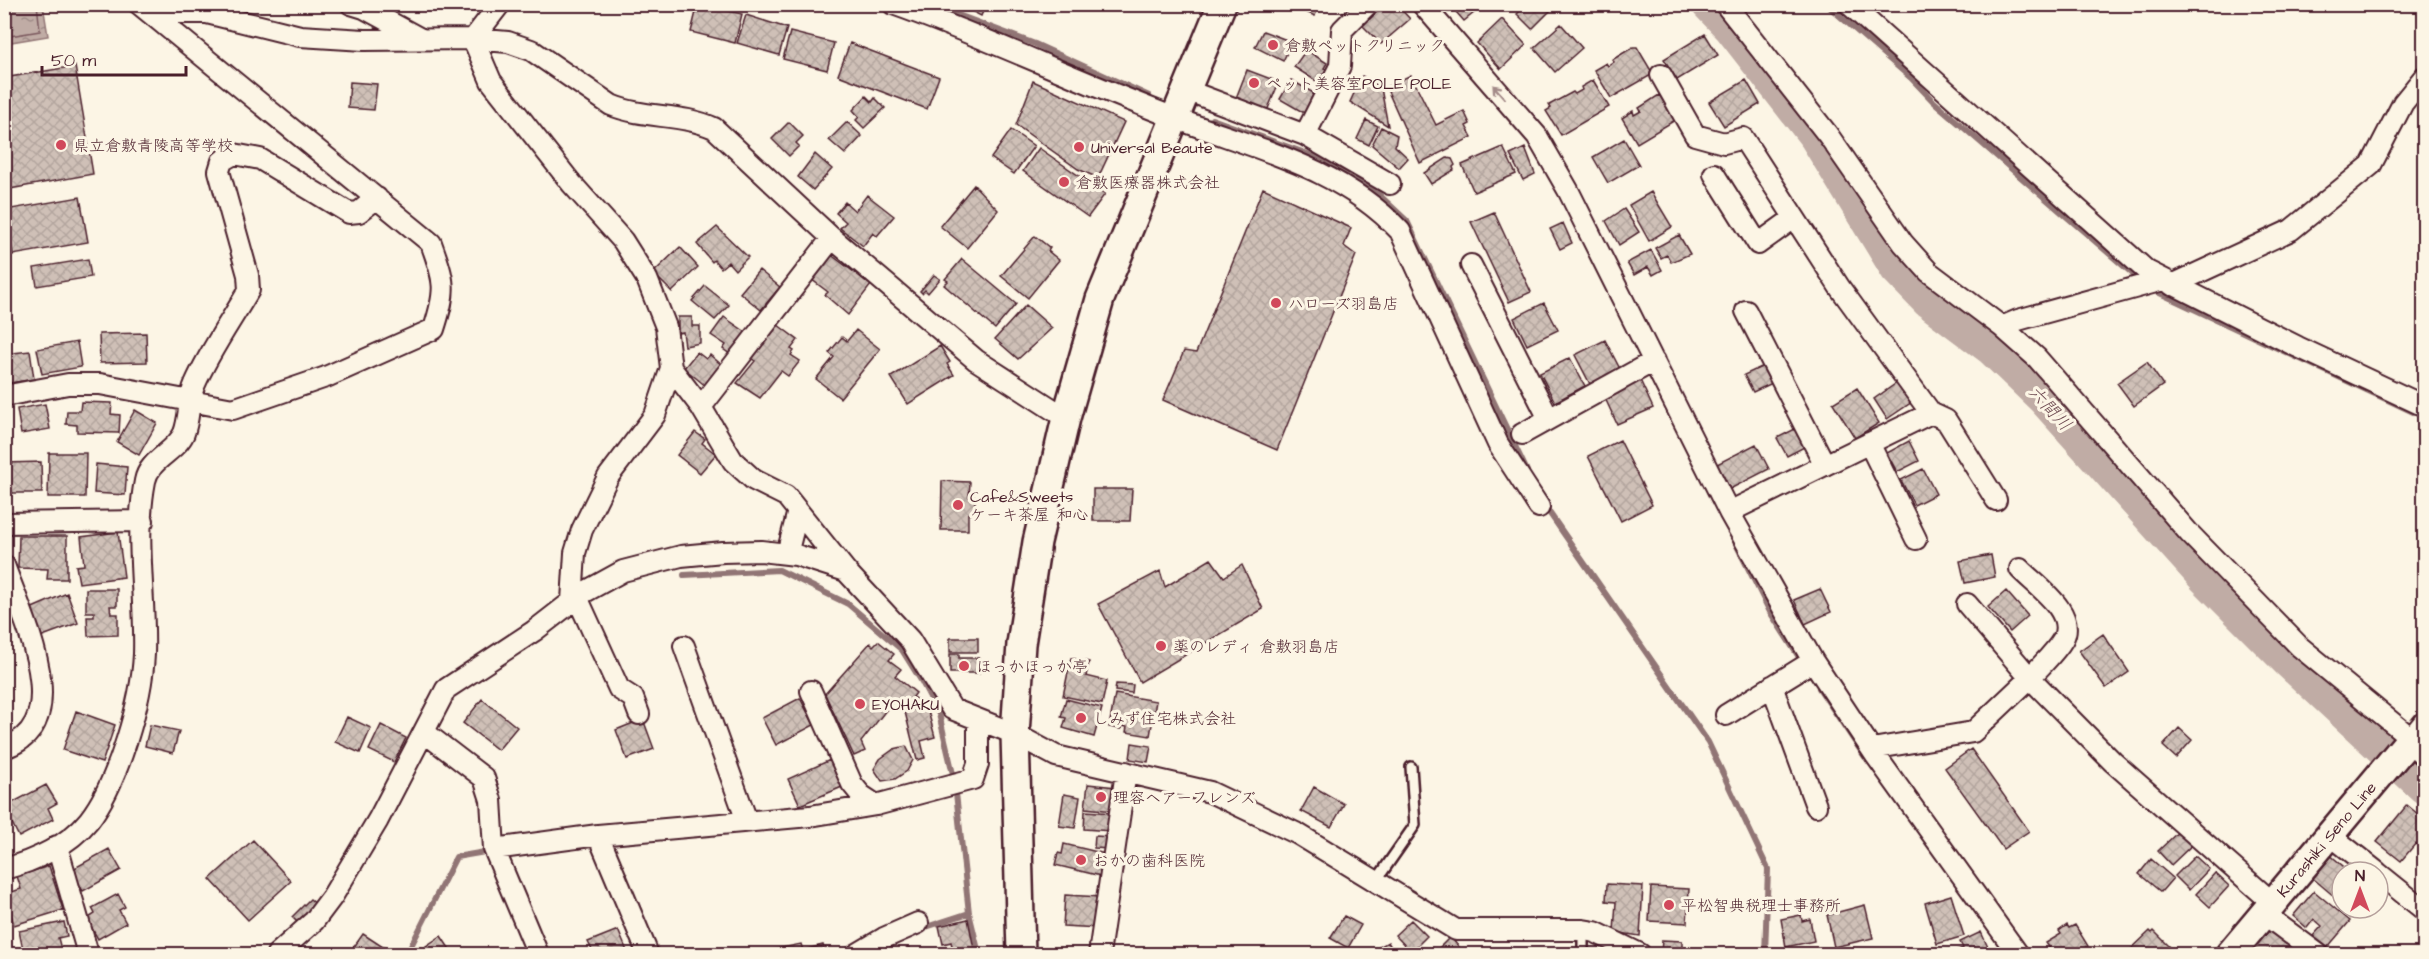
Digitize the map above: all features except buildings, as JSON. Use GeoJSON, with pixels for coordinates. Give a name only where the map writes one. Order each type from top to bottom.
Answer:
{"type":"FeatureCollection","features":[{"type":"Feature","properties":{"kind":"street"},"geometry":{"type":"LineString","coordinates":[[351,4],[364,8],[422,39]]}},
{"type":"Feature","properties":{"kind":"street"},"geometry":{"type":"LineString","coordinates":[[500,4],[483,14],[473,39],[491,81],[572,184],[623,241],[647,279],[666,327],[671,368],[655,415],[608,477],[582,530],[575,553],[575,599],[619,689],[633,698],[639,714]]}},
{"type":"Feature","properties":{"kind":"street"},"geometry":{"type":"LineString","coordinates":[[893,4],[1024,54],[1174,118],[1302,164],[1342,184],[1378,208],[1400,231],[1498,444],[1539,507]]}},
{"type":"Feature","properties":{"kind":"street"},"geometry":{"type":"LineString","coordinates":[[1021,954],[1015,734],[1021,644],[1037,542],[1066,418],[1100,299],[1222,4]]}},
{"type":"Feature","properties":{"kind":"street"},"geometry":{"type":"LineString","coordinates":[[1305,135],[1340,66],[1342,30],[1368,4]]}},
{"type":"Feature","properties":{"kind":"street"},"geometry":{"type":"LineString","coordinates":[[1422,4],[1537,136],[1648,364],[1729,512],[1807,665],[1872,749],[2018,954]]}},
{"type":"Feature","properties":{"kind":"street"},"geometry":{"type":"LineString","coordinates":[[1725,4],[1828,135],[1903,243],[1929,272],[2002,327],[2037,358],[2189,533],[2300,647],[2416,739]]}},
{"type":"Feature","properties":{"kind":"street"},"geometry":{"type":"LineString","coordinates":[[1849,4],[2147,271],[2424,406]]}},
{"type":"Feature","properties":{"kind":"street"},"geometry":{"type":"LineString","coordinates":[[145,9],[207,13],[300,36],[364,40],[473,39],[508,42],[531,50],[611,105],[625,111],[694,119],[714,128],[832,238],[976,360],[1066,418]]}},
{"type":"Feature","properties":{"kind":"street"},"geometry":{"type":"LineString","coordinates":[[4,396],[68,384],[100,384],[232,409],[326,377],[434,329],[444,298],[443,277],[430,243],[145,9]]}},
{"type":"Feature","properties":{"kind":"street"},"geometry":{"type":"LineString","coordinates":[[1660,75],[1695,135],[1724,143],[1743,138],[1840,288],[1931,413],[1946,420],[1996,500]]}},
{"type":"Feature","properties":{"kind":"street"},"geometry":{"type":"LineString","coordinates":[[2002,327],[2018,320],[2131,289],[2168,282],[2291,230],[2371,165],[2403,103],[2424,77]]}},
{"type":"Feature","properties":{"kind":"street"},"geometry":{"type":"LineString","coordinates":[[1186,90],[1305,135],[1390,184]]}},
{"type":"Feature","properties":{"kind":"street"},"geometry":{"type":"LineString","coordinates":[[4,869],[32,861],[57,846],[88,821],[104,798],[138,702],[144,654],[145,480],[155,462],[183,435],[194,385],[249,290],[248,275],[219,171],[222,161],[234,154],[260,159],[348,213],[358,212],[376,198]]}},
{"type":"Feature","properties":{"kind":"street"},"geometry":{"type":"LineString","coordinates":[[1714,174],[1758,244],[1794,218]]}},
{"type":"Feature","properties":{"kind":"street"},"geometry":{"type":"LineString","coordinates":[[701,407],[832,238]]}},
{"type":"Feature","properties":{"kind":"street"},"geometry":{"type":"LineString","coordinates":[[1471,265],[1549,419]]}},
{"type":"Feature","properties":{"kind":"street"},"geometry":{"type":"LineString","coordinates":[[1746,312],[1825,465]]}},
{"type":"Feature","properties":{"kind":"street"},"geometry":{"type":"LineString","coordinates":[[1522,434],[1648,364]]}},
{"type":"Feature","properties":{"kind":"street"},"geometry":{"type":"LineString","coordinates":[[671,368],[701,407],[733,461],[754,480],[786,496],[846,571],[910,640],[952,709],[1015,734],[1056,756],[1210,792],[1298,834],[1456,930],[1583,930],[1595,932],[1640,954]]}},
{"type":"Feature","properties":{"kind":"street"},"geometry":{"type":"LineString","coordinates":[[1729,512],[1931,413]]}},
{"type":"Feature","properties":{"kind":"street"},"geometry":{"type":"LineString","coordinates":[[1869,443],[1916,539]]}},
{"type":"Feature","properties":{"kind":"street"},"geometry":{"type":"LineString","coordinates":[[787,554],[798,511]]}},
{"type":"Feature","properties":{"kind":"street"},"geometry":{"type":"LineString","coordinates":[[4,524],[143,521]]}},
{"type":"Feature","properties":{"kind":"street"},"geometry":{"type":"LineString","coordinates":[[278,954],[314,921],[332,897],[378,820],[446,688],[534,631],[575,599],[623,571],[681,556],[723,552],[787,554],[846,571]]}},
{"type":"Feature","properties":{"kind":"street"},"geometry":{"type":"LineString","coordinates":[[4,566],[39,666],[42,692],[38,722],[16,744],[4,748]]}},
{"type":"Feature","properties":{"kind":"street"},"geometry":{"type":"LineString","coordinates":[[1872,749],[1973,732],[2030,678],[2063,639],[2067,627],[2065,614],[2020,569]]}},
{"type":"Feature","properties":{"kind":"street"},"geometry":{"type":"LineString","coordinates":[[1966,604],[2030,678],[2113,762],[2318,954]]}},
{"type":"Feature","properties":{"kind":"street"},"geometry":{"type":"LineString","coordinates":[[684,646],[747,821]]}},
{"type":"Feature","properties":{"kind":"street"},"geometry":{"type":"LineString","coordinates":[[1726,715],[1807,665]]}},
{"type":"Feature","properties":{"kind":"street"},"geometry":{"type":"LineString","coordinates":[[1772,686],[1816,806]]}},
{"type":"Feature","properties":{"kind":"street"},"geometry":{"type":"LineString","coordinates":[[811,691],[852,784],[861,795],[876,805]]}},
{"type":"Feature","properties":{"kind":"street"},"geometry":{"type":"LineString","coordinates":[[494,849],[598,834],[810,816],[876,805],[973,778],[978,764],[978,721]]}},
{"type":"Feature","properties":{"kind":"street"},"geometry":{"type":"LineString","coordinates":[[424,732],[484,778],[491,800],[494,849],[538,954]]}},
{"type":"Feature","properties":{"kind":"street","name":"Kurashiki Seno Line"},"geometry":{"type":"LineString","coordinates":[[2230,954],[2388,765],[2416,739]]}},
{"type":"Feature","properties":{"kind":"street"},"geometry":{"type":"LineString","coordinates":[[1099,954],[1126,772]]}},
{"type":"Feature","properties":{"kind":"street"},"geometry":{"type":"LineString","coordinates":[[598,834],[648,954]]}},
{"type":"Feature","properties":{"kind":"street"},"geometry":{"type":"LineString","coordinates":[[2331,834],[2363,860]]}},
{"type":"Feature","properties":{"kind":"street"},"geometry":{"type":"LineString","coordinates":[[57,846],[88,954]]}},
{"type":"Feature","properties":{"kind":"street"},"geometry":{"type":"LineString","coordinates":[[2390,882],[2424,910]]}},
{"type":"Feature","properties":{"kind":"street"},"geometry":{"type":"LineString","coordinates":[[857,954],[884,938],[918,923]]}},
{"type":"Feature","properties":{"kind":"lane"},"geometry":{"type":"LineString","coordinates":[[1376,881],[1415,825],[1411,767]]}},
{"type":"Feature","properties":{"kind":"lane"},"geometry":{"type":"LineString","coordinates":[[1583,930],[1583,954]]}},
{"type":"Feature","properties":{"kind":"water"},"geometry":{"type":"Polygon","coordinates":[[[5,4],[43,5],[48,36],[5,43],[5,4]]]}},
{"type":"Feature","properties":{"kind":"waterway"},"geometry":{"type":"LineString","coordinates":[[929,4],[1035,44],[1149,96]]}},
{"type":"Feature","properties":{"kind":"waterway","name":"六間川"},"geometry":{"type":"LineString","coordinates":[[1708,4],[1731,28],[1816,137],[1897,269],[1928,301],[1992,349],[2043,398],[2204,577],[2288,661],[2424,787]]}},
{"type":"Feature","properties":{"kind":"waterway"},"geometry":{"type":"LineString","coordinates":[[1826,4],[1911,78],[1933,101],[2141,281]]}},
{"type":"Feature","properties":{"kind":"waterway"},"geometry":{"type":"LineString","coordinates":[[1212,119],[1313,156],[1377,193],[1407,221],[1527,471]]}},
{"type":"Feature","properties":{"kind":"waterway"},"geometry":{"type":"LineString","coordinates":[[2149,288],[2424,417]]}},
{"type":"Feature","properties":{"kind":"waterway"},"geometry":{"type":"LineString","coordinates":[[1544,505],[1708,742],[1768,869],[1765,954]]}},
{"type":"Feature","properties":{"kind":"waterway"},"geometry":{"type":"LineString","coordinates":[[1733,538],[1770,612],[1804,665]]}},
{"type":"Feature","properties":{"kind":"waterway"},"geometry":{"type":"LineString","coordinates":[[684,575],[779,570],[848,604],[902,650],[922,682],[939,714],[953,774]]}},
{"type":"Feature","properties":{"kind":"waterway"},"geometry":{"type":"LineString","coordinates":[[1819,688],[1865,757]]}},
{"type":"Feature","properties":{"kind":"waterway"},"geometry":{"type":"LineString","coordinates":[[920,929],[969,913],[956,793]]}},
{"type":"Feature","properties":{"kind":"waterway"},"geometry":{"type":"LineString","coordinates":[[407,954],[456,857],[485,852]]}},
{"type":"Feature","properties":{"kind":"waterway"},"geometry":{"type":"LineString","coordinates":[[969,913],[979,954]]}},
{"type":"Feature","properties":{"kind":"place","name":"倉敷ペットクリニック"},"geometry":{"type":"Point","coordinates":[1273,45]}},
{"type":"Feature","properties":{"kind":"place","name":"ペット美容室POLE POLE"},"geometry":{"type":"Point","coordinates":[1254,83]}},
{"type":"Feature","properties":{"kind":"place","name":"県立倉敷青陵高等学校"},"geometry":{"type":"Point","coordinates":[61,145]}},
{"type":"Feature","properties":{"kind":"place","name":"Universal Beaute"},"geometry":{"type":"Point","coordinates":[1079,147]}},
{"type":"Feature","properties":{"kind":"place","name":"倉敷医療器株式会社"},"geometry":{"type":"Point","coordinates":[1064,182]}},
{"type":"Feature","properties":{"kind":"place","name":"ハローズ羽島店"},"geometry":{"type":"Point","coordinates":[1276,303]}},
{"type":"Feature","properties":{"kind":"place","name":"Cafe&Sweets ケーキ茶屋 和心"},"geometry":{"type":"Point","coordinates":[958,505]}},
{"type":"Feature","properties":{"kind":"place","name":"薬のレディ 倉敷羽島店"},"geometry":{"type":"Point","coordinates":[1161,646]}},
{"type":"Feature","properties":{"kind":"place","name":"ほっかほっか亭"},"geometry":{"type":"Point","coordinates":[964,666]}},
{"type":"Feature","properties":{"kind":"place","name":"EYOHAKU"},"geometry":{"type":"Point","coordinates":[860,704]}},
{"type":"Feature","properties":{"kind":"place","name":"しみず住宅株式会社"},"geometry":{"type":"Point","coordinates":[1081,718]}},
{"type":"Feature","properties":{"kind":"place","name":"理容ヘアーフレンズ"},"geometry":{"type":"Point","coordinates":[1101,797]}},
{"type":"Feature","properties":{"kind":"place","name":"おかの歯科医院"},"geometry":{"type":"Point","coordinates":[1081,860]}},
{"type":"Feature","properties":{"kind":"place","name":"平松智典税理士事務所"},"geometry":{"type":"Point","coordinates":[1669,905]}}]}
